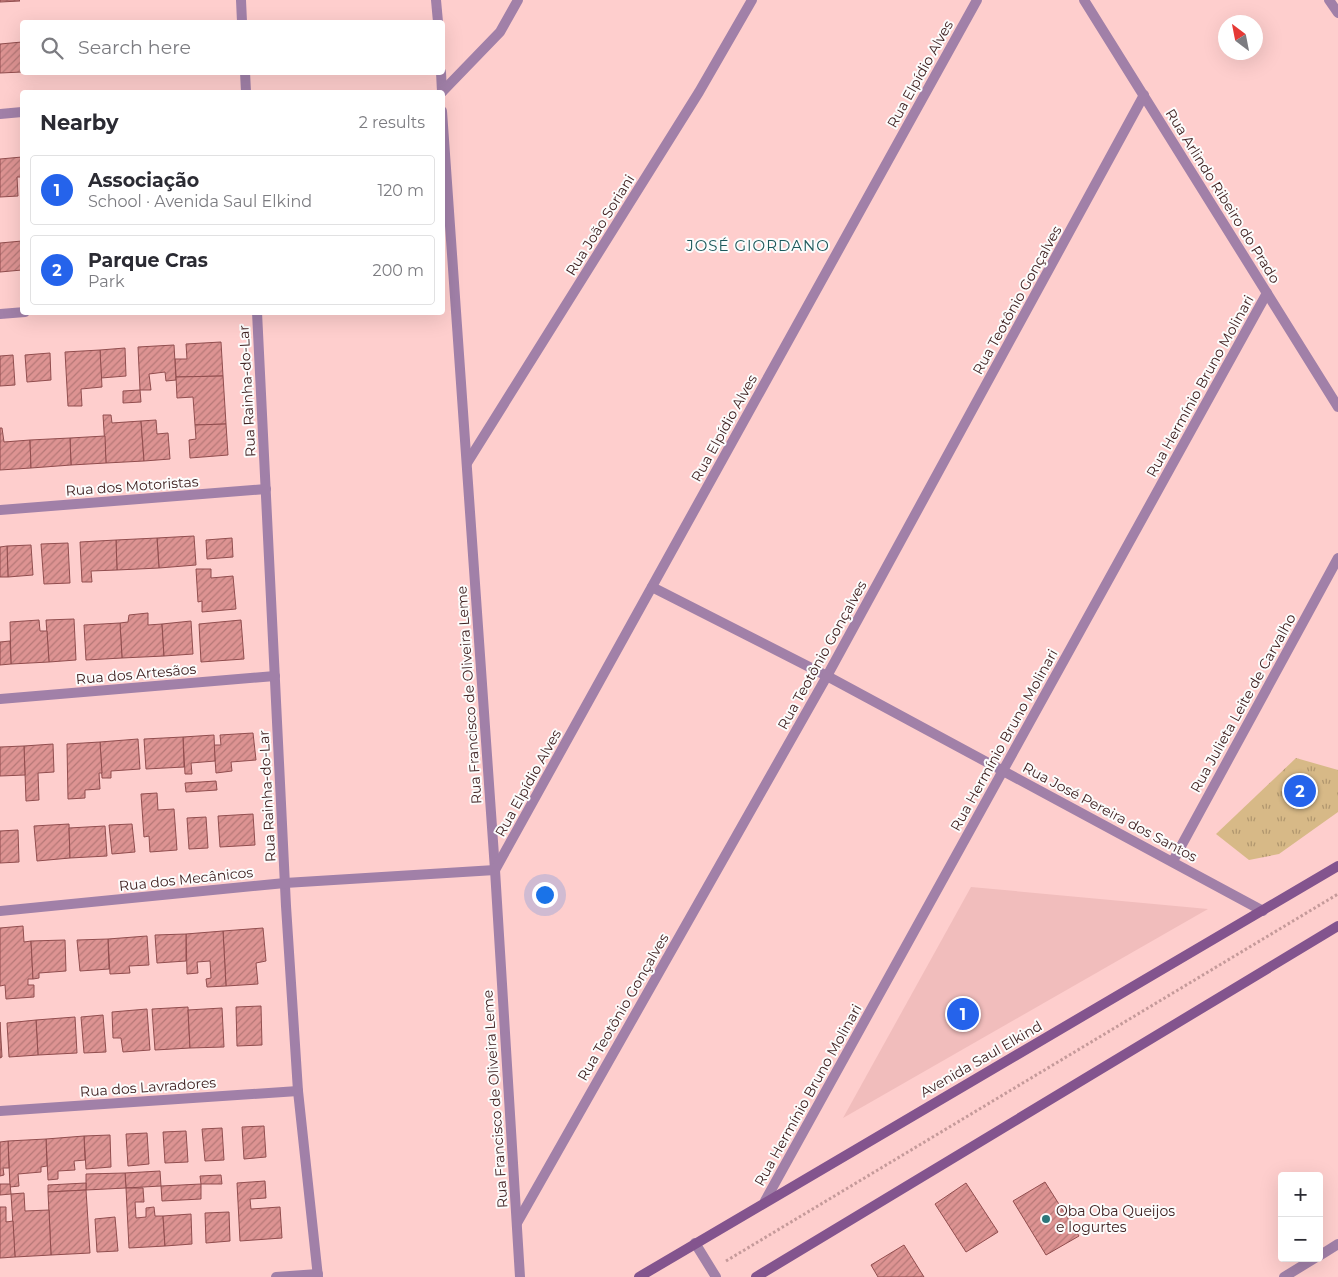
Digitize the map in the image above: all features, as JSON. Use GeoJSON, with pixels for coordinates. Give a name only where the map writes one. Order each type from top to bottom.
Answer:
{"type":"FeatureCollection","features":[{"type":"Feature","properties":{"kind":"main road","name":"Avenida Saul Elkind"},"geometry":{"type":"LineString","coordinates":[[639,1277],[1338,866]]}},
{"type":"Feature","properties":{"kind":"main road"},"geometry":{"type":"LineString","coordinates":[[756,1277],[1338,926]]}},
{"type":"Feature","properties":{"kind":"street"},"geometry":{"type":"LineString","coordinates":[[241,0],[242,20]]}},
{"type":"Feature","properties":{"kind":"street"},"geometry":{"type":"LineString","coordinates":[[436,0],[438,20]]}},
{"type":"Feature","properties":{"kind":"street"},"geometry":{"type":"LineString","coordinates":[[443,90],[500,32],[518,0]]}},
{"type":"Feature","properties":{"kind":"street","name":"Rua João Soriani"},"geometry":{"type":"LineString","coordinates":[[467,463],[699,92],[752,0]]}},
{"type":"Feature","properties":{"kind":"street","name":"Rua Elpídio Alves"},"geometry":{"type":"LineString","coordinates":[[495,870],[977,0]]}},
{"type":"Feature","properties":{"kind":"street","name":"Rua Arlindo Ribeiro do Prado"},"geometry":{"type":"LineString","coordinates":[[1084,0],[1338,407]]}},
{"type":"Feature","properties":{"kind":"street"},"geometry":{"type":"LineString","coordinates":[[1330,0],[1338,14]]}},
{"type":"Feature","properties":{"kind":"street"},"geometry":{"type":"LineString","coordinates":[[245,75],[246,90]]}},
{"type":"Feature","properties":{"kind":"street"},"geometry":{"type":"LineString","coordinates":[[441,75],[441,90]]}},
{"type":"Feature","properties":{"kind":"street","name":"Rua Teotônio Gonçalves"},"geometry":{"type":"LineString","coordinates":[[517,1223],[828,676],[1144,95]]}},
{"type":"Feature","properties":{"kind":"street"},"geometry":{"type":"LineString","coordinates":[[0,114],[20,112]]}},
{"type":"Feature","properties":{"kind":"street","name":"Rua Francisco de Oliveira Leme"},"geometry":{"type":"LineString","coordinates":[[445,153],[495,870],[520,1277]]}},
{"type":"Feature","properties":{"kind":"street","name":"Rua Hermínio Bruno Molinari"},"geometry":{"type":"LineString","coordinates":[[765,1202],[1267,293]]}},
{"type":"Feature","properties":{"kind":"street"},"geometry":{"type":"LineString","coordinates":[[0,314],[20,312]]}},
{"type":"Feature","properties":{"kind":"street","name":"Rua Rainha-do-Lar"},"geometry":{"type":"LineString","coordinates":[[257,315],[285,883],[298,1091],[318,1275]]}},
{"type":"Feature","properties":{"kind":"street","name":"Rua dos Motoristas"},"geometry":{"type":"LineString","coordinates":[[0,510],[266,489]]}},
{"type":"Feature","properties":{"kind":"street","name":"Rua Julieta Leite de Carvalho"},"geometry":{"type":"LineString","coordinates":[[1173,861],[1338,558]]}},
{"type":"Feature","properties":{"kind":"street","name":"Rua José Pereira dos Santos"},"geometry":{"type":"LineString","coordinates":[[652,587],[828,676],[1263,911]]}},
{"type":"Feature","properties":{"kind":"street","name":"Rua dos Artesãos"},"geometry":{"type":"LineString","coordinates":[[0,699],[275,676]]}},
{"type":"Feature","properties":{"kind":"street","name":"Rua dos Mecânicos"},"geometry":{"type":"LineString","coordinates":[[0,911],[285,883],[495,870]]}},
{"type":"Feature","properties":{"kind":"street","name":"Rua dos Lavradores"},"geometry":{"type":"LineString","coordinates":[[0,1111],[298,1091]]}},
{"type":"Feature","properties":{"kind":"street"},"geometry":{"type":"LineString","coordinates":[[695,1243],[714,1273]]}},
{"type":"Feature","properties":{"kind":"street"},"geometry":{"type":"LineString","coordinates":[[1323,1253],[1338,1244]]}},
{"type":"Feature","properties":{"kind":"street"},"geometry":{"type":"LineString","coordinates":[[1284,1277],[1308,1262]]}},
{"type":"Feature","properties":{"kind":"street"},"geometry":{"type":"LineString","coordinates":[[276,1277],[318,1275]]}},
{"type":"Feature","properties":{"kind":"path"},"geometry":{"type":"LineString","coordinates":[[714,1273],[1338,894]]}},
{"type":"Feature","properties":{"kind":"shaded area"},"geometry":{"type":"Polygon","coordinates":[[[971,887],[1208,909],[843,1118],[971,887]]]}},
{"type":"Feature","properties":{"kind":"green space"},"geometry":{"type":"Polygon","coordinates":[[[1296,758],[1338,770],[1338,812],[1279,854],[1249,860],[1216,834],[1296,758]]]}},
{"type":"Feature","properties":{"kind":"building"},"geometry":{"type":"Polygon","coordinates":[[[0,0],[19,0],[20,1],[0,2],[0,0]]]}},
{"type":"Feature","properties":{"kind":"building"},"geometry":{"type":"Polygon","coordinates":[[[20,42],[20,72],[0,73],[0,44],[20,42]]]}},
{"type":"Feature","properties":{"kind":"building"},"geometry":{"type":"Polygon","coordinates":[[[20,157],[20,177],[17,177],[18,196],[0,197],[0,159],[20,157]]]}},
{"type":"Feature","properties":{"kind":"building"},"geometry":{"type":"Polygon","coordinates":[[[20,241],[20,270],[0,272],[0,243],[20,241]]]}},
{"type":"Feature","properties":{"kind":"building"},"geometry":{"type":"Polygon","coordinates":[[[221,342],[223,376],[176,377],[175,359],[187,359],[186,344],[221,342]]]}},
{"type":"Feature","properties":{"kind":"building"},"geometry":{"type":"Polygon","coordinates":[[[174,345],[176,380],[166,381],[165,372],[149,374],[151,390],[140,390],[138,347],[174,345]]]}},
{"type":"Feature","properties":{"kind":"building"},"geometry":{"type":"Polygon","coordinates":[[[125,348],[126,376],[101,378],[100,350],[125,348]]]}},
{"type":"Feature","properties":{"kind":"building"},"geometry":{"type":"Polygon","coordinates":[[[100,350],[102,387],[81,389],[82,406],[68,406],[65,352],[100,350]]]}},
{"type":"Feature","properties":{"kind":"building"},"geometry":{"type":"Polygon","coordinates":[[[50,353],[51,380],[27,382],[25,355],[50,353]]]}},
{"type":"Feature","properties":{"kind":"building"},"geometry":{"type":"Polygon","coordinates":[[[13,355],[15,385],[0,386],[0,356],[13,355]]]}},
{"type":"Feature","properties":{"kind":"building"},"geometry":{"type":"Polygon","coordinates":[[[223,376],[226,424],[195,425],[193,397],[177,398],[176,377],[223,376]]]}},
{"type":"Feature","properties":{"kind":"building"},"geometry":{"type":"Polygon","coordinates":[[[140,390],[141,402],[123,403],[123,391],[140,390]]]}},
{"type":"Feature","properties":{"kind":"building"},"geometry":{"type":"Polygon","coordinates":[[[103,415],[111,415],[112,423],[141,421],[144,461],[106,463],[103,415]]]}},
{"type":"Feature","properties":{"kind":"building"},"geometry":{"type":"Polygon","coordinates":[[[156,420],[157,434],[168,433],[170,459],[144,461],[141,421],[156,420]]]}},
{"type":"Feature","properties":{"kind":"building"},"geometry":{"type":"Polygon","coordinates":[[[226,424],[228,455],[190,458],[189,440],[196,439],[195,425],[226,424]]]}},
{"type":"Feature","properties":{"kind":"building"},"geometry":{"type":"Polygon","coordinates":[[[0,428],[2,428],[4,442],[30,440],[31,468],[0,470],[0,428]]]}},
{"type":"Feature","properties":{"kind":"building"},"geometry":{"type":"Polygon","coordinates":[[[105,436],[106,463],[71,465],[70,438],[105,436]]]}},
{"type":"Feature","properties":{"kind":"building"},"geometry":{"type":"Polygon","coordinates":[[[70,438],[71,465],[31,468],[30,440],[70,438]]]}},
{"type":"Feature","properties":{"kind":"building"},"geometry":{"type":"Polygon","coordinates":[[[194,536],[196,565],[159,568],[157,538],[194,536]]]}},
{"type":"Feature","properties":{"kind":"building"},"geometry":{"type":"Polygon","coordinates":[[[157,538],[159,568],[117,570],[116,540],[157,538]]]}},
{"type":"Feature","properties":{"kind":"building"},"geometry":{"type":"Polygon","coordinates":[[[232,538],[233,557],[207,559],[206,540],[232,538]]]}},
{"type":"Feature","properties":{"kind":"building"},"geometry":{"type":"Polygon","coordinates":[[[116,540],[117,570],[91,571],[92,582],[82,582],[80,542],[116,540]]]}},
{"type":"Feature","properties":{"kind":"building"},"geometry":{"type":"Polygon","coordinates":[[[68,543],[70,583],[44,584],[41,544],[68,543]]]}},
{"type":"Feature","properties":{"kind":"building"},"geometry":{"type":"Polygon","coordinates":[[[31,545],[33,575],[8,577],[7,546],[31,545]]]}},
{"type":"Feature","properties":{"kind":"building"},"geometry":{"type":"Polygon","coordinates":[[[7,546],[8,577],[0,577],[0,547],[7,546]]]}},
{"type":"Feature","properties":{"kind":"building"},"geometry":{"type":"Polygon","coordinates":[[[196,569],[211,569],[211,578],[233,576],[236,609],[202,612],[202,601],[198,602],[196,569]]]}},
{"type":"Feature","properties":{"kind":"building"},"geometry":{"type":"Polygon","coordinates":[[[148,613],[148,625],[162,624],[164,656],[122,658],[120,623],[128,622],[129,615],[148,613]]]}},
{"type":"Feature","properties":{"kind":"building"},"geometry":{"type":"Polygon","coordinates":[[[74,619],[76,660],[49,662],[46,620],[74,619]]]}},
{"type":"Feature","properties":{"kind":"building"},"geometry":{"type":"Polygon","coordinates":[[[39,620],[40,631],[47,631],[49,662],[11,664],[10,622],[39,620]]]}},
{"type":"Feature","properties":{"kind":"building"},"geometry":{"type":"Polygon","coordinates":[[[241,620],[244,659],[201,662],[199,624],[241,620]]]}},
{"type":"Feature","properties":{"kind":"building"},"geometry":{"type":"Polygon","coordinates":[[[191,621],[193,654],[164,656],[162,624],[191,621]]]}},
{"type":"Feature","properties":{"kind":"building"},"geometry":{"type":"Polygon","coordinates":[[[120,623],[122,658],[86,660],[84,625],[120,623]]]}},
{"type":"Feature","properties":{"kind":"building"},"geometry":{"type":"Polygon","coordinates":[[[10,641],[11,664],[0,665],[0,642],[10,641]]]}},
{"type":"Feature","properties":{"kind":"building"},"geometry":{"type":"Polygon","coordinates":[[[253,733],[256,760],[231,762],[232,771],[216,773],[214,745],[221,745],[220,735],[253,733]]]}},
{"type":"Feature","properties":{"kind":"building"},"geometry":{"type":"Polygon","coordinates":[[[214,735],[215,761],[191,763],[192,774],[185,774],[183,737],[214,735]]]}},
{"type":"Feature","properties":{"kind":"building"},"geometry":{"type":"Polygon","coordinates":[[[183,737],[184,767],[146,769],[144,739],[183,737]]]}},
{"type":"Feature","properties":{"kind":"building"},"geometry":{"type":"Polygon","coordinates":[[[138,739],[140,769],[111,771],[111,778],[102,778],[100,742],[138,739]]]}},
{"type":"Feature","properties":{"kind":"building"},"geometry":{"type":"Polygon","coordinates":[[[100,742],[102,773],[99,773],[100,789],[85,790],[85,798],[68,799],[67,744],[100,742]]]}},
{"type":"Feature","properties":{"kind":"building"},"geometry":{"type":"Polygon","coordinates":[[[53,744],[54,772],[38,773],[39,800],[26,801],[24,746],[53,744]]]}},
{"type":"Feature","properties":{"kind":"building"},"geometry":{"type":"Polygon","coordinates":[[[24,746],[25,775],[0,776],[0,747],[24,746]]]}},
{"type":"Feature","properties":{"kind":"building"},"geometry":{"type":"Polygon","coordinates":[[[216,781],[217,790],[186,792],[185,783],[216,781]]]}},
{"type":"Feature","properties":{"kind":"building"},"geometry":{"type":"Polygon","coordinates":[[[157,793],[158,810],[174,809],[177,850],[150,852],[149,836],[144,837],[141,794],[157,793]]]}},
{"type":"Feature","properties":{"kind":"building"},"geometry":{"type":"Polygon","coordinates":[[[253,814],[255,845],[220,847],[218,816],[253,814]]]}},
{"type":"Feature","properties":{"kind":"building"},"geometry":{"type":"Polygon","coordinates":[[[206,817],[208,848],[189,849],[187,818],[206,817]]]}},
{"type":"Feature","properties":{"kind":"building"},"geometry":{"type":"Polygon","coordinates":[[[69,824],[70,858],[37,861],[34,826],[69,824]]]}},
{"type":"Feature","properties":{"kind":"building"},"geometry":{"type":"Polygon","coordinates":[[[132,824],[135,852],[112,854],[109,825],[132,824]]]}},
{"type":"Feature","properties":{"kind":"building"},"geometry":{"type":"Polygon","coordinates":[[[105,826],[107,856],[70,858],[69,828],[105,826]]]}},
{"type":"Feature","properties":{"kind":"building"},"geometry":{"type":"Polygon","coordinates":[[[18,830],[19,862],[0,863],[0,831],[18,830]]]}},
{"type":"Feature","properties":{"kind":"building"},"geometry":{"type":"Polygon","coordinates":[[[23,926],[24,942],[31,941],[33,979],[28,979],[28,985],[34,985],[34,997],[6,999],[5,985],[0,986],[0,928],[23,926]]]}},
{"type":"Feature","properties":{"kind":"building"},"geometry":{"type":"Polygon","coordinates":[[[263,928],[266,961],[256,963],[258,984],[226,986],[223,931],[263,928]]]}},
{"type":"Feature","properties":{"kind":"building"},"geometry":{"type":"Polygon","coordinates":[[[223,931],[226,986],[207,987],[206,979],[211,978],[210,961],[197,962],[198,973],[187,974],[186,934],[223,931]]]}},
{"type":"Feature","properties":{"kind":"building"},"geometry":{"type":"Polygon","coordinates":[[[186,934],[186,961],[157,963],[155,935],[186,934]]]}},
{"type":"Feature","properties":{"kind":"building"},"geometry":{"type":"Polygon","coordinates":[[[147,936],[149,965],[129,966],[130,973],[110,974],[108,939],[147,936]]]}},
{"type":"Feature","properties":{"kind":"building"},"geometry":{"type":"Polygon","coordinates":[[[108,939],[109,969],[80,971],[77,940],[108,939]]]}},
{"type":"Feature","properties":{"kind":"building"},"geometry":{"type":"Polygon","coordinates":[[[65,940],[66,971],[39,973],[39,978],[33,979],[31,941],[65,940]]]}},
{"type":"Feature","properties":{"kind":"building"},"geometry":{"type":"Polygon","coordinates":[[[261,1006],[262,1045],[237,1046],[236,1007],[261,1006]]]}},
{"type":"Feature","properties":{"kind":"building"},"geometry":{"type":"Polygon","coordinates":[[[188,1007],[190,1048],[155,1050],[152,1009],[188,1007]]]}},
{"type":"Feature","properties":{"kind":"building"},"geometry":{"type":"Polygon","coordinates":[[[222,1008],[224,1047],[190,1048],[188,1010],[222,1008]]]}},
{"type":"Feature","properties":{"kind":"building"},"geometry":{"type":"Polygon","coordinates":[[[147,1009],[150,1050],[123,1052],[121,1038],[113,1038],[112,1012],[147,1009]]]}},
{"type":"Feature","properties":{"kind":"building"},"geometry":{"type":"Polygon","coordinates":[[[103,1015],[106,1052],[84,1053],[81,1017],[103,1015]]]}},
{"type":"Feature","properties":{"kind":"building"},"geometry":{"type":"Polygon","coordinates":[[[75,1017],[77,1053],[38,1055],[36,1020],[75,1017]]]}},
{"type":"Feature","properties":{"kind":"building"},"geometry":{"type":"Polygon","coordinates":[[[36,1020],[38,1055],[9,1057],[7,1023],[36,1020]]]}},
{"type":"Feature","properties":{"kind":"building"},"geometry":{"type":"Polygon","coordinates":[[[0,1022],[2,1057],[0,1058],[0,1022]]]}},
{"type":"Feature","properties":{"kind":"building"},"geometry":{"type":"Polygon","coordinates":[[[264,1126],[266,1157],[244,1159],[242,1127],[264,1126]]]}},
{"type":"Feature","properties":{"kind":"building"},"geometry":{"type":"Polygon","coordinates":[[[222,1128],[224,1160],[205,1161],[202,1129],[222,1128]]]}},
{"type":"Feature","properties":{"kind":"building"},"geometry":{"type":"Polygon","coordinates":[[[186,1131],[188,1162],[165,1163],[163,1132],[186,1131]]]}},
{"type":"Feature","properties":{"kind":"building"},"geometry":{"type":"Polygon","coordinates":[[[147,1133],[149,1164],[128,1166],[126,1134],[147,1133]]]}},
{"type":"Feature","properties":{"kind":"building"},"geometry":{"type":"Polygon","coordinates":[[[110,1135],[111,1167],[86,1169],[84,1136],[110,1135]]]}},
{"type":"Feature","properties":{"kind":"building"},"geometry":{"type":"Polygon","coordinates":[[[84,1136],[85,1160],[74,1161],[75,1170],[58,1171],[58,1179],[48,1180],[46,1139],[84,1136]]]}},
{"type":"Feature","properties":{"kind":"building"},"geometry":{"type":"Polygon","coordinates":[[[46,1139],[47,1166],[41,1167],[41,1172],[18,1174],[19,1186],[10,1187],[8,1141],[46,1139]]]}},
{"type":"Feature","properties":{"kind":"building"},"geometry":{"type":"Polygon","coordinates":[[[8,1141],[9,1168],[3,1168],[4,1175],[0,1176],[0,1142],[8,1141]]]}},
{"type":"Feature","properties":{"kind":"building"},"geometry":{"type":"Polygon","coordinates":[[[160,1171],[161,1186],[126,1188],[125,1173],[160,1171]]]}},
{"type":"Feature","properties":{"kind":"building"},"geometry":{"type":"Polygon","coordinates":[[[125,1173],[126,1188],[86,1190],[86,1174],[125,1173]]]}},
{"type":"Feature","properties":{"kind":"building"},"geometry":{"type":"Polygon","coordinates":[[[221,1175],[222,1184],[201,1184],[200,1176],[221,1175]]]}},
{"type":"Feature","properties":{"kind":"building"},"geometry":{"type":"Polygon","coordinates":[[[265,1181],[266,1198],[250,1199],[251,1209],[280,1207],[282,1238],[240,1241],[237,1183],[265,1181]]]}},
{"type":"Feature","properties":{"kind":"building","name":"Oba Oba Queijos e Iogurtes"},"geometry":{"type":"Polygon","coordinates":[[[1045,1182],[1079,1236],[1046,1255],[1013,1201],[1045,1182]]]}},
{"type":"Feature","properties":{"kind":"building"},"geometry":{"type":"Polygon","coordinates":[[[86,1183],[86,1190],[48,1192],[48,1185],[86,1183]]]}},
{"type":"Feature","properties":{"kind":"building"},"geometry":{"type":"Polygon","coordinates":[[[966,1183],[998,1232],[966,1252],[935,1204],[966,1183]]]}},
{"type":"Feature","properties":{"kind":"building"},"geometry":{"type":"Polygon","coordinates":[[[0,1184],[10,1184],[11,1194],[0,1195],[0,1184]]]}},
{"type":"Feature","properties":{"kind":"building"},"geometry":{"type":"Polygon","coordinates":[[[201,1184],[201,1199],[162,1201],[161,1186],[201,1184]]]}},
{"type":"Feature","properties":{"kind":"building"},"geometry":{"type":"Polygon","coordinates":[[[126,1188],[143,1188],[144,1202],[135,1202],[136,1218],[146,1217],[146,1208],[154,1207],[155,1216],[163,1216],[165,1246],[129,1248],[126,1188]]]}},
{"type":"Feature","properties":{"kind":"building"},"geometry":{"type":"Polygon","coordinates":[[[86,1190],[90,1253],[51,1255],[48,1192],[86,1190]]]}},
{"type":"Feature","properties":{"kind":"building"},"geometry":{"type":"Polygon","coordinates":[[[24,1193],[25,1211],[49,1210],[51,1255],[15,1257],[11,1194],[24,1193]]]}},
{"type":"Feature","properties":{"kind":"building"},"geometry":{"type":"Polygon","coordinates":[[[0,1207],[6,1207],[6,1222],[13,1221],[15,1257],[0,1258],[0,1207]]]}},
{"type":"Feature","properties":{"kind":"building"},"geometry":{"type":"Polygon","coordinates":[[[229,1212],[230,1241],[206,1243],[205,1213],[229,1212]]]}},
{"type":"Feature","properties":{"kind":"building"},"geometry":{"type":"Polygon","coordinates":[[[191,1214],[192,1244],[165,1246],[163,1216],[191,1214]]]}},
{"type":"Feature","properties":{"kind":"building"},"geometry":{"type":"Polygon","coordinates":[[[115,1217],[118,1251],[97,1252],[95,1219],[115,1217]]]}},
{"type":"Feature","properties":{"kind":"building"},"geometry":{"type":"Polygon","coordinates":[[[904,1245],[924,1277],[878,1277],[871,1265],[904,1245]]]}},
{"type":"Feature","properties":{"kind":"place","name":"Parque Cras"},"geometry":{"type":"Point","coordinates":[1300,791]}},
{"type":"Feature","properties":{"kind":"place","name":"Associação"},"geometry":{"type":"Point","coordinates":[963,1014]}},
{"type":"Feature","properties":{"kind":"place","name":"Oba Oba Queijos e Iogurtes"},"geometry":{"type":"Point","coordinates":[1046,1219]}},
{"type":"Feature","properties":{"kind":"district","name":"JOSÉ GIORDANO"},"geometry":{"type":"Point","coordinates":[758,245]}}]}
